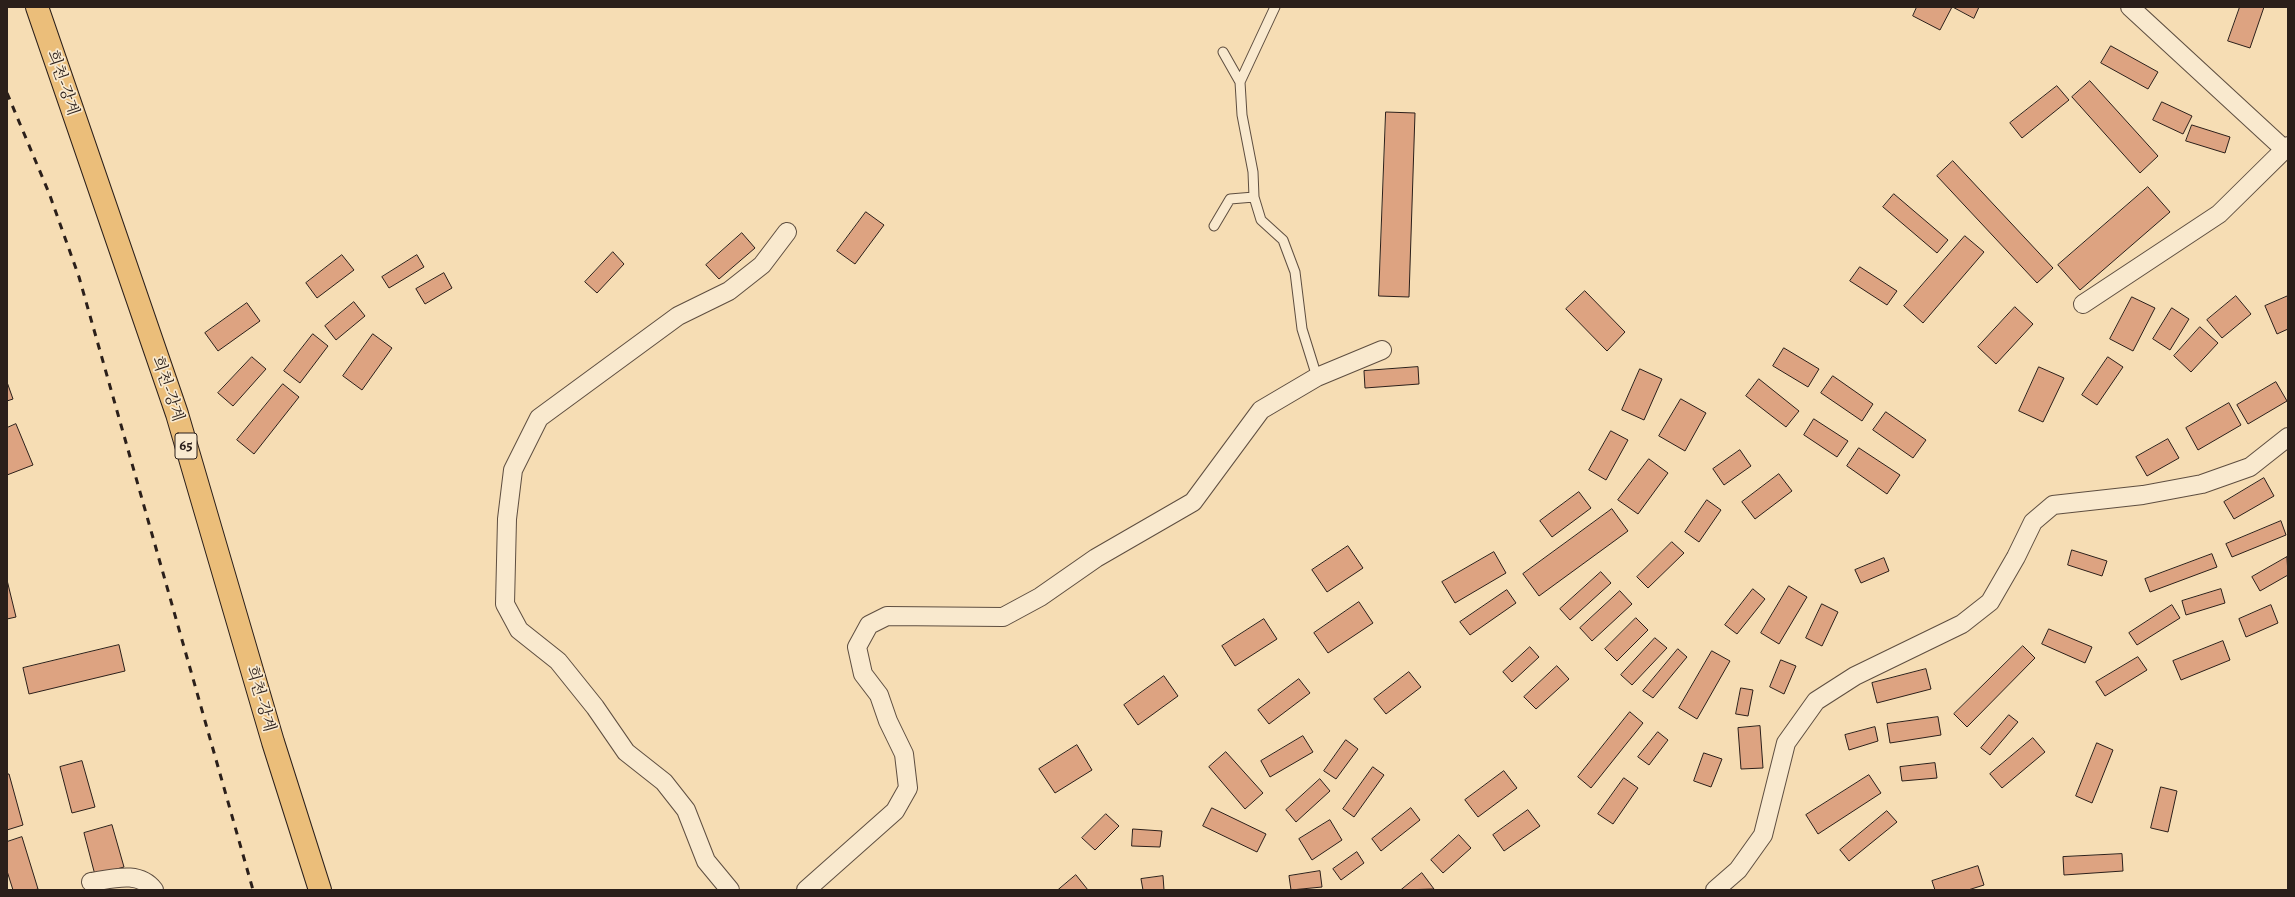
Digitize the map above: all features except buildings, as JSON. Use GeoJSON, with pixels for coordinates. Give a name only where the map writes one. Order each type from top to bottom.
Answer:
{"type":"FeatureCollection","features":[{"type":"Feature","properties":{"kind":"main road","name":"희천-강계"},"geometry":{"type":"LineString","coordinates":[[37,7],[176,414],[271,735],[320,890]]}},
{"type":"Feature","properties":{"kind":"street"},"geometry":{"type":"LineString","coordinates":[[2083,304],[2219,214],[2286,148],[2130,7]]}},
{"type":"Feature","properties":{"kind":"street"},"geometry":{"type":"LineString","coordinates":[[730,890],[706,861],[686,810],[664,782],[626,752],[595,707],[558,661],[519,630],[505,604],[506,519],[513,470],[538,418],[678,316],[729,291],[762,265],[787,232]]}},
{"type":"Feature","properties":{"kind":"street"},"geometry":{"type":"LineString","coordinates":[[806,890],[895,811],[908,788],[904,754],[888,721],[879,695],[863,674],[857,647],[869,625],[887,616],[1003,617],[1040,597],[1096,558],[1193,502],[1261,410],[1317,377],[1382,350]]}},
{"type":"Feature","properties":{"kind":"street"},"geometry":{"type":"LineString","coordinates":[[1715,890],[1738,870],[1763,835],[1786,743],[1816,701],[1855,676],[1962,624],[1990,602],[2016,557],[2033,522],[2053,504],[2143,495],[2202,484],[2250,467],[2288,437]]}},
{"type":"Feature","properties":{"kind":"street"},"geometry":{"type":"LineString","coordinates":[[91,882],[128,876],[150,884],[154,890]]}},
{"type":"Feature","properties":{"kind":"lane"},"geometry":{"type":"LineString","coordinates":[[1240,82],[1275,7]]}},
{"type":"Feature","properties":{"kind":"lane"},"geometry":{"type":"LineString","coordinates":[[1223,52],[1240,82],[1242,115],[1253,172],[1254,197],[1261,220],[1282,240],[1295,272],[1302,329],[1317,377]]}},
{"type":"Feature","properties":{"kind":"lane"},"geometry":{"type":"LineString","coordinates":[[1214,226],[1230,199],[1254,197]]}},
{"type":"Feature","properties":{"kind":"railway"},"geometry":{"type":"LineString","coordinates":[[7,93],[49,193],[79,277],[253,890]]}}]}
